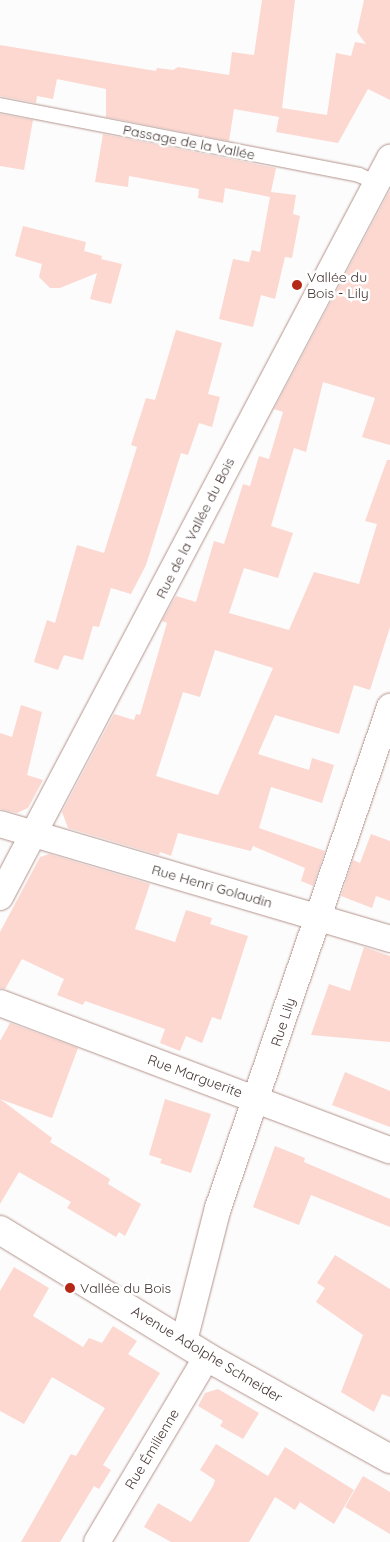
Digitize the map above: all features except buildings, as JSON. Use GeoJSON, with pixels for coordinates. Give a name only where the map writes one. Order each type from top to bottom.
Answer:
{"type":"FeatureCollection","features":[{"type":"Feature","properties":{"kind":"street","name":"Rue de la Vallée du Bois"},"geometry":{"type":"LineString","coordinates":[[0,897],[390,158]]}},
{"type":"Feature","properties":{"kind":"street","name":"Rue Lily"},"geometry":{"type":"LineString","coordinates":[[184,1341],[218,1208],[390,707]]}},
{"type":"Feature","properties":{"kind":"street","name":"Rue Henri Golaudin"},"geometry":{"type":"LineString","coordinates":[[0,824],[318,916],[390,939]]}},
{"type":"Feature","properties":{"kind":"street","name":"Rue Marguerite"},"geometry":{"type":"LineString","coordinates":[[0,1003],[390,1150]]}},
{"type":"Feature","properties":{"kind":"street","name":"Avenue Adolphe Schneider"},"geometry":{"type":"LineString","coordinates":[[0,1230],[184,1341],[207,1357],[390,1458]]}},
{"type":"Feature","properties":{"kind":"street","name":"Rue Émilienne"},"geometry":{"type":"LineString","coordinates":[[97,1542],[207,1357]]}},
{"type":"Feature","properties":{"kind":"lane","name":"Passage de la Vallée"},"geometry":{"type":"LineString","coordinates":[[0,105],[359,175],[377,183]]}},
{"type":"Feature","properties":{"kind":"place","name":"Vallée du Bois - Lily"},"geometry":{"type":"Point","coordinates":[297,285]}},
{"type":"Feature","properties":{"kind":"place","name":"Vallée du Bois"},"geometry":{"type":"Point","coordinates":[70,1288]}}]}
